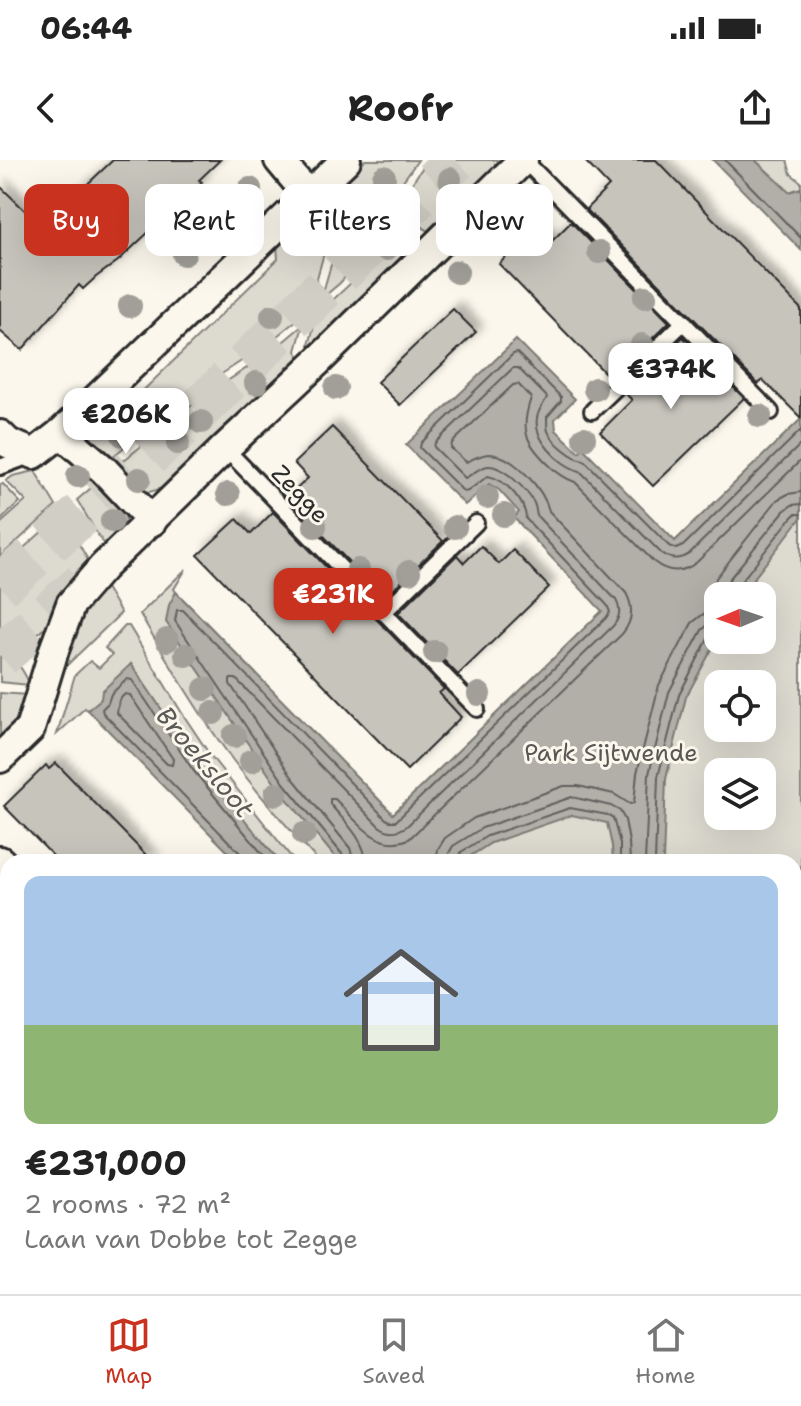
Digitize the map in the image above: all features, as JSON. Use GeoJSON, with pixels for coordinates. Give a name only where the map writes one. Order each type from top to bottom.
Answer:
{"type":"FeatureCollection","features":[{"type":"Feature","properties":{"kind":"street"},"geometry":{"type":"LineString","coordinates":[[279,160],[299,184]]}},
{"type":"Feature","properties":{"kind":"street"},"geometry":{"type":"LineString","coordinates":[[321,184],[346,160]]}},
{"type":"Feature","properties":{"kind":"street"},"geometry":{"type":"LineString","coordinates":[[0,758],[30,729],[71,604],[103,567],[524,160]]}},
{"type":"Feature","properties":{"kind":"street"},"geometry":{"type":"LineString","coordinates":[[0,435],[8,443],[34,454],[61,433],[280,224]]}},
{"type":"Feature","properties":{"kind":"street"},"geometry":{"type":"LineString","coordinates":[[61,433],[104,470],[152,521]]}},
{"type":"Feature","properties":{"kind":"lane"},"geometry":{"type":"LineString","coordinates":[[524,160],[771,412]]}},
{"type":"Feature","properties":{"kind":"lane"},"geometry":{"type":"LineString","coordinates":[[592,411],[684,322]]}},
{"type":"Feature","properties":{"kind":"lane","name":"Zegge"},"geometry":{"type":"LineString","coordinates":[[225,448],[477,709]]}},
{"type":"Feature","properties":{"kind":"lane"},"geometry":{"type":"LineString","coordinates":[[0,467],[34,454]]}},
{"type":"Feature","properties":{"kind":"lane"},"geometry":{"type":"LineString","coordinates":[[383,613],[476,523]]}},
{"type":"Feature","properties":{"kind":"green space"},"geometry":{"type":"Polygon","coordinates":[[[365,160],[418,160],[401,184],[340,184],[365,160]]]}},
{"type":"Feature","properties":{"kind":"green space"},"geometry":{"type":"Polygon","coordinates":[[[429,160],[501,160],[476,184],[436,184],[436,222],[427,231],[420,226],[420,184],[412,184],[429,160]]]}},
{"type":"Feature","properties":{"kind":"green space"},"geometry":{"type":"Polygon","coordinates":[[[755,160],[787,160],[791,174],[801,182],[801,188],[790,192],[755,160]]]}},
{"type":"Feature","properties":{"kind":"green space"},"geometry":{"type":"Polygon","coordinates":[[[280,242],[280,256],[323,256],[308,311],[266,345],[185,398],[106,462],[90,441],[94,425],[100,418],[115,418],[278,259],[277,245],[280,242]]]}},
{"type":"Feature","properties":{"kind":"green space"},"geometry":{"type":"Polygon","coordinates":[[[334,256],[357,256],[347,275],[321,299],[334,256]]]}},
{"type":"Feature","properties":{"kind":"green space"},"geometry":{"type":"Polygon","coordinates":[[[366,256],[402,256],[311,347],[317,315],[353,281],[366,256]]]}},
{"type":"Feature","properties":{"kind":"green space"},"geometry":{"type":"Polygon","coordinates":[[[303,325],[296,351],[300,357],[168,484],[144,492],[132,487],[113,469],[197,401],[271,352],[303,325]]]}},
{"type":"Feature","properties":{"kind":"green space","name":"Park Sijtwende"},"geometry":{"type":"Polygon","coordinates":[[[801,419],[801,854],[312,854],[232,759],[140,614],[186,569],[174,589],[393,814],[801,419]]]}},
{"type":"Feature","properties":{"kind":"green space"},"geometry":{"type":"Polygon","coordinates":[[[35,471],[56,506],[0,557],[0,524],[26,501],[6,481],[13,476],[35,471]]]}},
{"type":"Feature","properties":{"kind":"green space"},"geometry":{"type":"Polygon","coordinates":[[[97,483],[125,513],[126,525],[104,545],[77,500],[97,483]]]}},
{"type":"Feature","properties":{"kind":"green space"},"geometry":{"type":"Polygon","coordinates":[[[3,484],[20,502],[0,521],[0,485],[3,484]]]}},
{"type":"Feature","properties":{"kind":"green space"},"geometry":{"type":"Polygon","coordinates":[[[62,514],[88,560],[57,594],[43,630],[32,636],[0,634],[0,569],[62,514]]]}},
{"type":"Feature","properties":{"kind":"green space"},"geometry":{"type":"Polygon","coordinates":[[[105,586],[121,613],[65,667],[80,612],[105,586]]]}},
{"type":"Feature","properties":{"kind":"green space"},"geometry":{"type":"Polygon","coordinates":[[[125,626],[129,626],[210,755],[289,854],[273,854],[270,851],[199,765],[131,664],[101,699],[88,710],[85,708],[57,734],[75,675],[90,661],[99,668],[112,655],[105,648],[125,626]]]}},
{"type":"Feature","properties":{"kind":"green space"},"geometry":{"type":"Polygon","coordinates":[[[0,656],[19,666],[30,685],[0,682],[0,656]]]}},
{"type":"Feature","properties":{"kind":"green space"},"geometry":{"type":"Polygon","coordinates":[[[0,693],[27,695],[19,718],[0,737],[0,693]]]}},
{"type":"Feature","properties":{"kind":"water"},"geometry":{"type":"Polygon","coordinates":[[[713,160],[755,160],[789,192],[801,188],[801,250],[713,160]]]}},
{"type":"Feature","properties":{"kind":"water","name":"Park Sijtwende"},"geometry":{"type":"Polygon","coordinates":[[[516,340],[575,399],[555,419],[556,430],[579,452],[583,448],[675,541],[801,419],[801,518],[751,582],[704,582],[704,654],[709,654],[686,697],[666,779],[663,854],[612,854],[607,823],[572,815],[491,843],[474,854],[332,854],[278,788],[166,622],[169,605],[176,592],[393,814],[602,611],[514,518],[519,512],[499,490],[489,484],[465,505],[406,445],[516,340]]]}},
{"type":"Feature","properties":{"kind":"water"},"geometry":{"type":"Polygon","coordinates":[[[131,664],[199,765],[273,854],[230,854],[88,710],[101,699],[102,691],[131,664]]]}},
{"type":"Feature","properties":{"kind":"building"},"geometry":{"type":"Polygon","coordinates":[[[113,160],[220,160],[199,180],[202,182],[200,184],[145,184],[145,236],[129,251],[129,184],[88,184],[113,160]]]}},
{"type":"Feature","properties":{"kind":"building"},"geometry":{"type":"Polygon","coordinates":[[[584,160],[656,160],[801,309],[801,418],[763,380],[758,384],[586,209],[609,186],[584,160]]]}},
{"type":"Feature","properties":{"kind":"building"},"geometry":{"type":"Polygon","coordinates":[[[0,186],[24,209],[24,256],[123,256],[83,289],[79,285],[22,350],[0,331],[0,186]]]}},
{"type":"Feature","properties":{"kind":"building"},"geometry":{"type":"Polygon","coordinates":[[[571,222],[669,322],[611,379],[499,264],[507,256],[553,256],[553,240],[571,222]]]}},
{"type":"Feature","properties":{"kind":"building"},"geometry":{"type":"Polygon","coordinates":[[[453,309],[476,332],[400,405],[377,382],[453,309]]]}},
{"type":"Feature","properties":{"kind":"building"},"geometry":{"type":"Polygon","coordinates":[[[683,337],[744,398],[653,486],[600,432],[632,400],[625,393],[683,337]]]}},
{"type":"Feature","properties":{"kind":"building"},"geometry":{"type":"Polygon","coordinates":[[[332,427],[443,541],[384,598],[287,498],[308,478],[294,463],[332,427]]]}},
{"type":"Feature","properties":{"kind":"building"},"geometry":{"type":"Polygon","coordinates":[[[273,512],[444,689],[439,693],[461,717],[407,770],[198,555],[237,519],[251,534],[273,512]]]}},
{"type":"Feature","properties":{"kind":"building"},"geometry":{"type":"Polygon","coordinates":[[[481,546],[499,564],[513,550],[549,587],[458,675],[398,613],[457,555],[464,563],[481,546]]]}},
{"type":"Feature","properties":{"kind":"building"},"geometry":{"type":"Polygon","coordinates":[[[56,763],[145,854],[51,854],[4,806],[46,765],[49,769],[56,763]]]}},
{"type":"Feature","properties":{"kind":"tunnel"},"geometry":{"type":"LineString","coordinates":[[0,586],[182,426],[456,160]]}},
{"type":"Feature","properties":{"kind":"tunnel"},"geometry":{"type":"LineString","coordinates":[[0,656],[98,571]]}},
{"type":"Feature","properties":{"kind":"water label","name":"Broeksloot"},"geometry":{"type":"Point","coordinates":[205,762]}}]}
